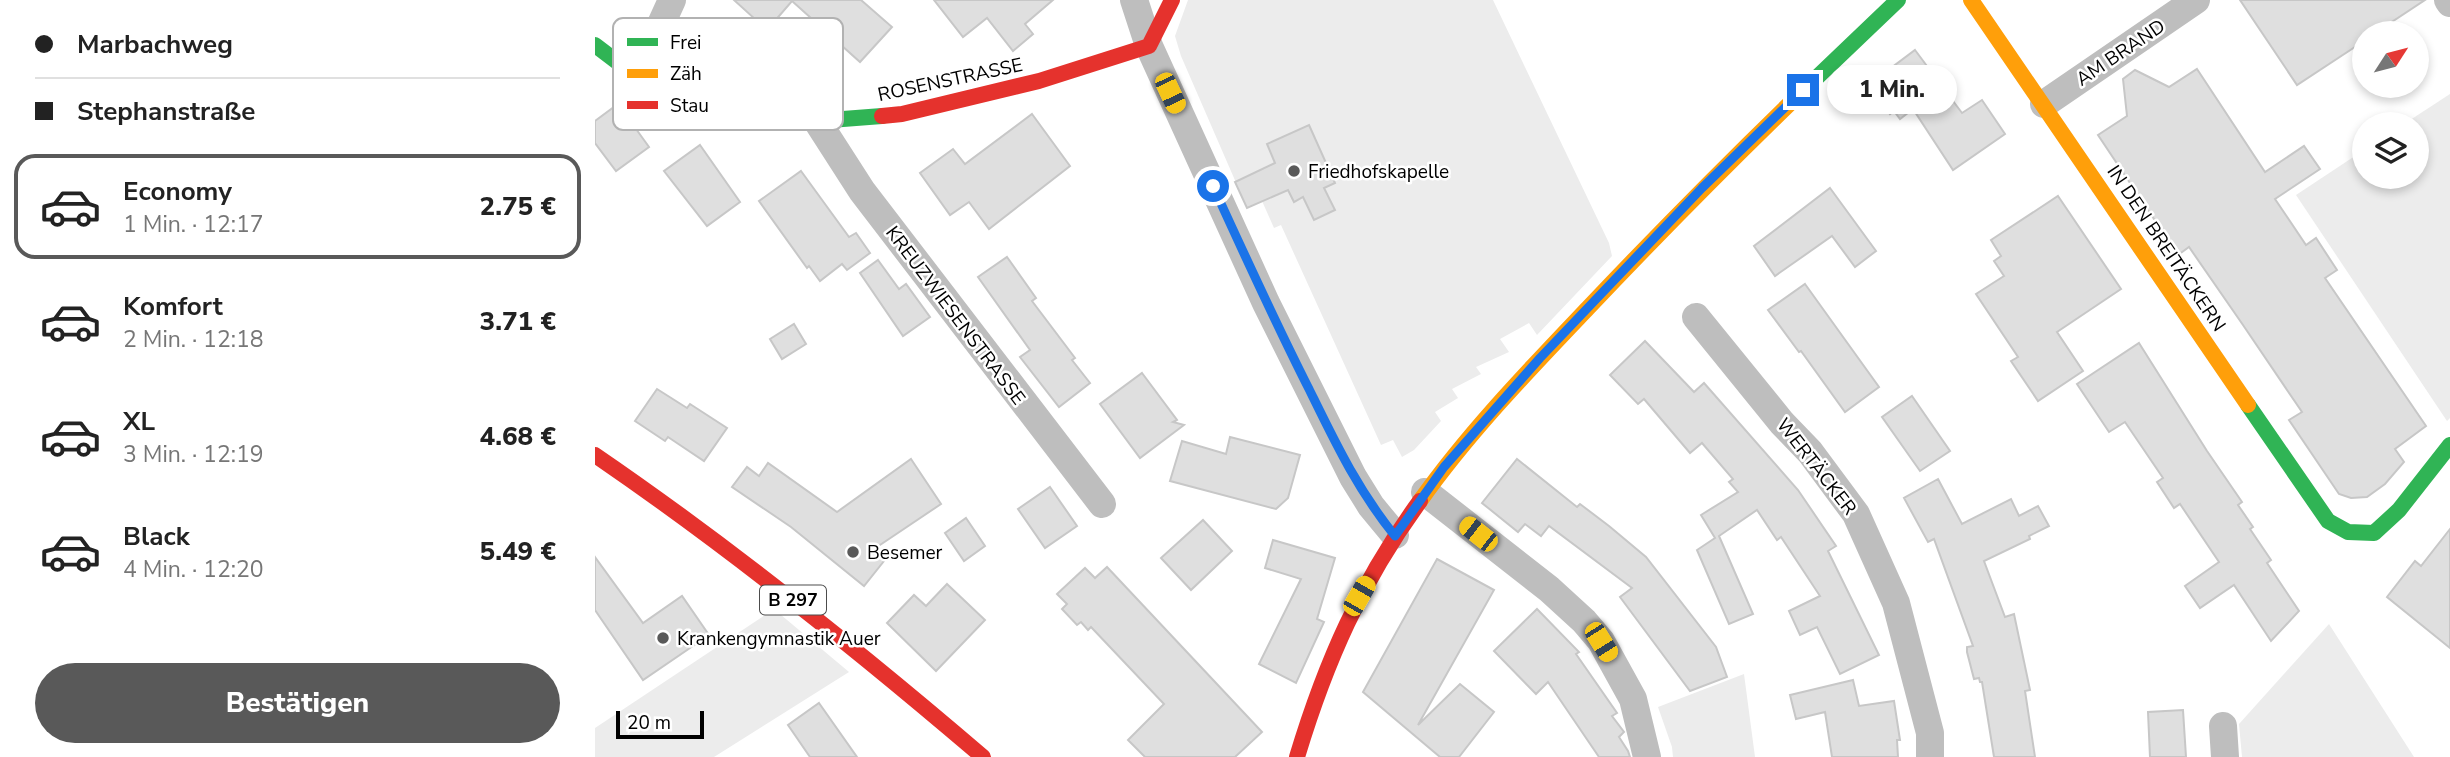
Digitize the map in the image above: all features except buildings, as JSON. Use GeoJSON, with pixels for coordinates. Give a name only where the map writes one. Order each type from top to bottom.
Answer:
{"type":"FeatureCollection","features":[{"type":"Feature","properties":{"kind":"street"},"geometry":{"type":"LineString","coordinates":[[664,18],[672,0]]}},
{"type":"Feature","properties":{"kind":"street"},"geometry":{"type":"LineString","coordinates":[[1134,0],[1149,46],[1266,303],[1353,477],[1371,506],[1395,536]]}},
{"type":"Feature","properties":{"kind":"street"},"geometry":{"type":"LineString","coordinates":[[1149,46],[1172,0]]}},
{"type":"Feature","properties":{"kind":"street"},"geometry":{"type":"LineString","coordinates":[[1297,757],[1317,692],[1359,596],[1395,536],[1444,467],[1523,378],[1702,188],[1898,0]]}},
{"type":"Feature","properties":{"kind":"street","name":"IN DEN BREITÄCKERN"},"geometry":{"type":"LineString","coordinates":[[1971,0],[2328,520],[2348,532],[2374,533],[2399,510],[2450,445]]}},
{"type":"Feature","properties":{"kind":"street","name":"AM BRAND"},"geometry":{"type":"LineString","coordinates":[[2044,104],[2196,0]]}},
{"type":"Feature","properties":{"kind":"street","name":"ROSENSTRASSE"},"geometry":{"type":"LineString","coordinates":[[595,45],[613,59]]}},
{"type":"Feature","properties":{"kind":"street","name":"ROSENSTRASSE"},"geometry":{"type":"LineString","coordinates":[[843,119],[901,114],[1039,81],[1149,46]]}},
{"type":"Feature","properties":{"kind":"street","name":"KREUZWIESENSTRASSE"},"geometry":{"type":"LineString","coordinates":[[823,130],[862,191],[1102,504]]}},
{"type":"Feature","properties":{"kind":"street","name":"WERTÄCKER"},"geometry":{"type":"LineString","coordinates":[[1696,317],[1782,423],[1810,452],[1856,514],[1896,603],[1930,733],[1930,757]]}},
{"type":"Feature","properties":{"kind":"street","name":"B 297"},"geometry":{"type":"LineString","coordinates":[[595,455],[642,486],[763,576],[983,757]]}},
{"type":"Feature","properties":{"kind":"street"},"geometry":{"type":"LineString","coordinates":[[1425,492],[1549,589],[1593,631],[1615,663],[1630,694],[1647,757]]}},
{"type":"Feature","properties":{"kind":"street"},"geometry":{"type":"LineString","coordinates":[[2223,726],[2225,757]]}},
{"type":"Feature","properties":{"kind":"shaded area"},"geometry":{"type":"Polygon","coordinates":[[[1188,0],[1493,0],[1609,243],[1612,256],[1537,335],[1529,323],[1500,339],[1509,352],[1476,367],[1481,374],[1452,389],[1458,398],[1435,412],[1441,421],[1414,450],[1402,457],[1393,440],[1381,445],[1281,225],[1274,228],[1262,201],[1247,208],[1181,56],[1175,36],[1188,0]]]}},
{"type":"Feature","properties":{"kind":"shaded area"},"geometry":{"type":"Polygon","coordinates":[[[2450,94],[2450,418],[2447,421],[2296,195],[2352,158],[2352,189],[2429,189],[2429,112],[2422,112],[2450,94]]]}},
{"type":"Feature","properties":{"kind":"shaded area"},"geometry":{"type":"Polygon","coordinates":[[[774,609],[849,672],[714,757],[595,757],[595,728],[774,609]]]}},
{"type":"Feature","properties":{"kind":"shaded area"},"geometry":{"type":"Polygon","coordinates":[[[2329,624],[2414,757],[2242,757],[2239,724],[2329,624]]]}},
{"type":"Feature","properties":{"kind":"shaded area"},"geometry":{"type":"Polygon","coordinates":[[[1744,674],[1755,757],[1673,757],[1658,707],[1744,674]]]}},
{"type":"Feature","properties":{"kind":"traffic: fast"},"geometry":{"type":"LineString","coordinates":[[1809,85],[1898,0]]}},
{"type":"Feature","properties":{"kind":"traffic: fast"},"geometry":{"type":"LineString","coordinates":[[595,45],[613,59]]}},
{"type":"Feature","properties":{"kind":"traffic: fast"},"geometry":{"type":"LineString","coordinates":[[843,119],[882,116]]}},
{"type":"Feature","properties":{"kind":"traffic: fast"},"geometry":{"type":"LineString","coordinates":[[2248,405],[2328,521],[2348,532],[2374,533],[2399,510],[2450,445]]}},
{"type":"Feature","properties":{"kind":"traffic: slow"},"geometry":{"type":"LineString","coordinates":[[1971,0],[2248,405]]}},
{"type":"Feature","properties":{"kind":"traffic: slow"},"geometry":{"type":"LineString","coordinates":[[1420,501],[1479,426],[1544,355],[1670,223],[1809,85]]}},
{"type":"Feature","properties":{"kind":"traffic: jam"},"geometry":{"type":"LineString","coordinates":[[882,116],[902,114],[1039,81],[1149,46],[1172,0]]}},
{"type":"Feature","properties":{"kind":"traffic: jam"},"geometry":{"type":"LineString","coordinates":[[595,455],[695,526],[793,601],[983,757]]}},
{"type":"Feature","properties":{"kind":"traffic: jam"},"geometry":{"type":"LineString","coordinates":[[1297,757],[1320,688],[1347,623],[1380,562],[1420,501]]}},
{"type":"Feature","properties":{"kind":"place","name":"Friedhofskapelle"},"geometry":{"type":"Point","coordinates":[1294,171]}},
{"type":"Feature","properties":{"kind":"place","name":"Besemer"},"geometry":{"type":"Point","coordinates":[853,552]}},
{"type":"Feature","properties":{"kind":"place","name":"Krankengymnastik Auer"},"geometry":{"type":"Point","coordinates":[663,638]}},
{"type":"Feature","properties":{"kind":"route"},"geometry":{"type":"LineString","coordinates":[[1213,186],[1266,303],[1353,477],[1371,506],[1395,536],[1444,467],[1540,358],[1702,188],[1803,90]]}}]}
